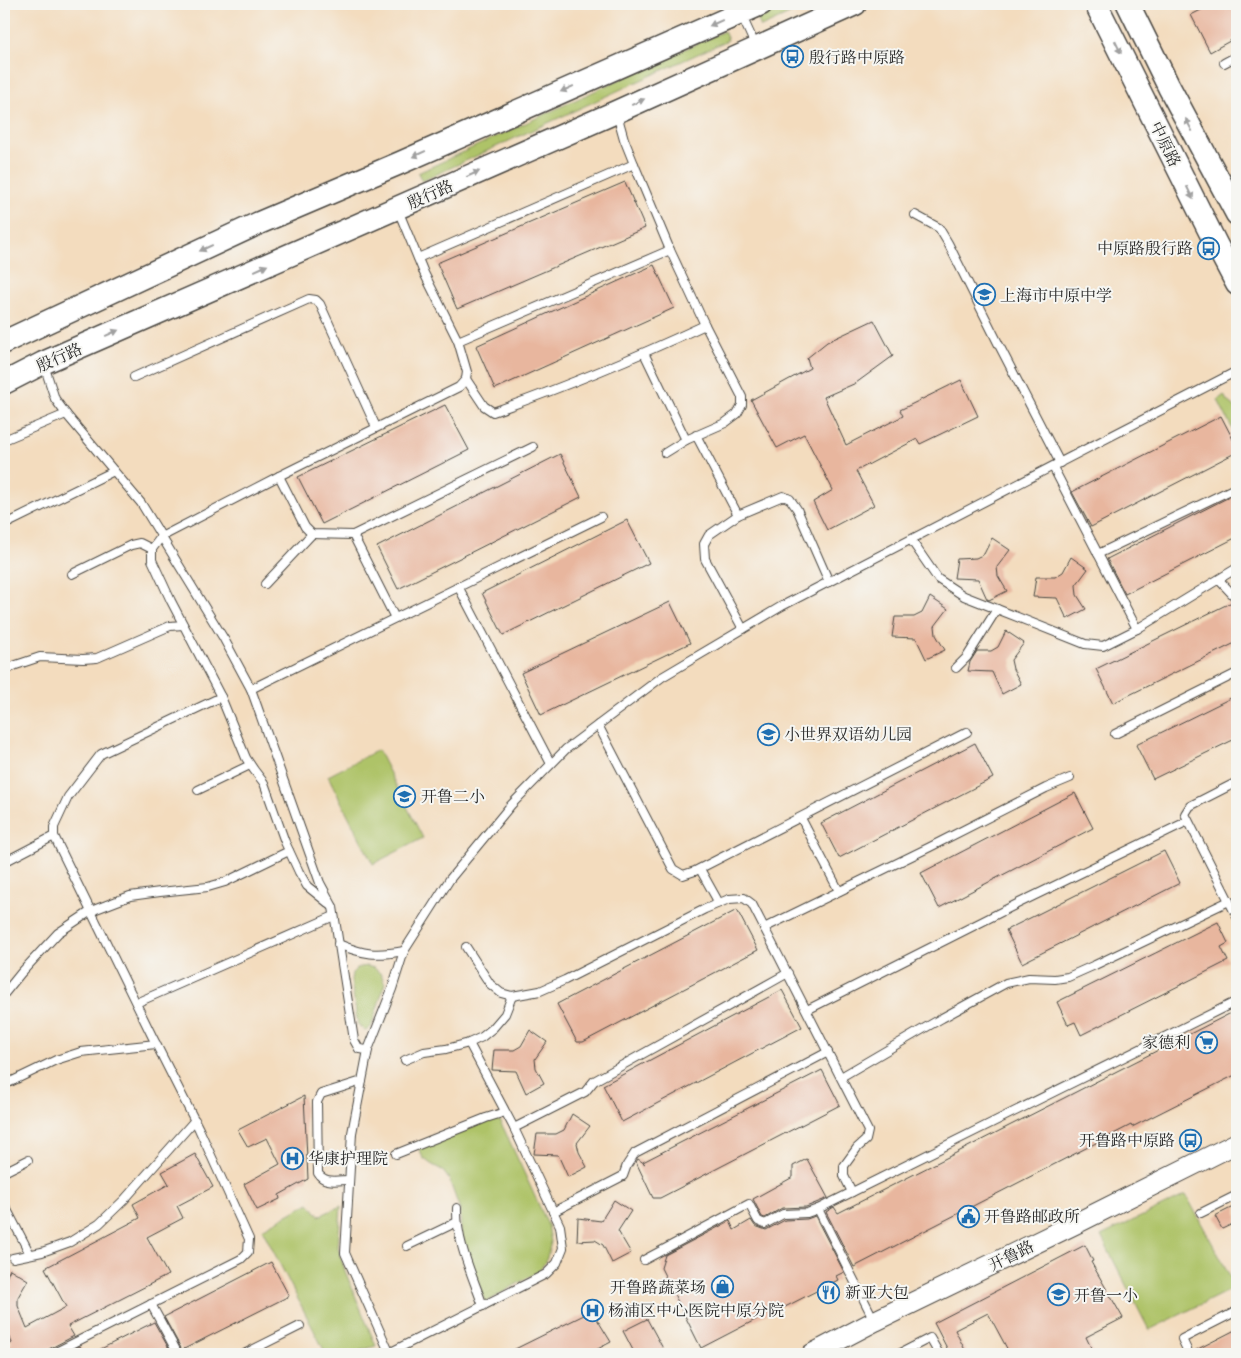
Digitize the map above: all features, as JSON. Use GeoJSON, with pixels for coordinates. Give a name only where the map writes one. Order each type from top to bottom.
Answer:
{"type":"FeatureCollection","features":[{"type":"Feature","properties":{"kind":"main road"},"geometry":{"type":"LineString","coordinates":[[4,342],[259,223],[761,4]]}},
{"type":"Feature","properties":{"kind":"main road","name":"殷行路"},"geometry":{"type":"LineString","coordinates":[[4,383],[43,363],[397,209],[855,4]]}},
{"type":"Feature","properties":{"kind":"main road","name":"中原路"},"geometry":{"type":"LineString","coordinates":[[1096,4],[1237,284]]}},
{"type":"Feature","properties":{"kind":"main road","name":"中原路"},"geometry":{"type":"LineString","coordinates":[[1128,4],[1169,87],[1237,214]]}},
{"type":"Feature","properties":{"kind":"street","name":"开鲁路"},"geometry":{"type":"LineString","coordinates":[[812,1354],[875,1321],[1237,1143]]}},
{"type":"Feature","properties":{"kind":"lane"},"geometry":{"type":"LineString","coordinates":[[740,12],[756,48]]}},
{"type":"Feature","properties":{"kind":"lane"},"geometry":{"type":"LineString","coordinates":[[1224,63],[1237,56]]}},
{"type":"Feature","properties":{"kind":"lane"},"geometry":{"type":"LineString","coordinates":[[616,112],[624,139],[670,250],[705,325],[742,397],[742,405],[737,414],[725,423],[696,435],[665,453]]}},
{"type":"Feature","properties":{"kind":"lane"},"geometry":{"type":"LineString","coordinates":[[418,258],[634,164]]}},
{"type":"Feature","properties":{"kind":"lane"},"geometry":{"type":"LineString","coordinates":[[332,907],[307,886],[289,851],[264,783],[246,758],[221,697],[183,626],[152,560],[152,549],[161,537],[376,427],[459,387],[466,379],[467,372],[458,341],[424,274],[397,209]]}},
{"type":"Feature","properties":{"kind":"lane"},"geometry":{"type":"LineString","coordinates":[[915,215],[939,228],[948,243],[1057,465],[1098,554],[1137,630]]}},
{"type":"Feature","properties":{"kind":"lane"},"geometry":{"type":"LineString","coordinates":[[458,341],[670,250]]}},
{"type":"Feature","properties":{"kind":"lane"},"geometry":{"type":"LineString","coordinates":[[134,377],[309,299],[316,300],[320,304],[376,427]]}},
{"type":"Feature","properties":{"kind":"lane"},"geometry":{"type":"LineString","coordinates":[[466,379],[484,406],[493,412],[644,354],[705,325]]}},
{"type":"Feature","properties":{"kind":"lane"},"geometry":{"type":"LineString","coordinates":[[644,354],[686,440]]}},
{"type":"Feature","properties":{"kind":"lane"},"geometry":{"type":"LineString","coordinates":[[43,363],[55,399],[141,503],[224,639],[251,689],[320,883],[332,907],[354,1040],[359,1049],[368,1050]]}},
{"type":"Feature","properties":{"kind":"lane"},"geometry":{"type":"LineString","coordinates":[[469,1043],[514,1128],[560,1226],[563,1248],[557,1263],[546,1274],[389,1354],[345,1253],[352,1133],[368,1050],[392,989],[404,951],[450,879],[512,805],[566,749],[662,677],[782,606],[1237,371]]}},
{"type":"Feature","properties":{"kind":"lane"},"geometry":{"type":"LineString","coordinates":[[4,440],[66,414]]}},
{"type":"Feature","properties":{"kind":"lane"},"geometry":{"type":"LineString","coordinates":[[696,435],[738,516]]}},
{"type":"Feature","properties":{"kind":"lane"},"geometry":{"type":"LineString","coordinates":[[279,476],[305,527],[312,534],[353,535],[533,447]]}},
{"type":"Feature","properties":{"kind":"lane"},"geometry":{"type":"LineString","coordinates":[[4,525],[114,471]]}},
{"type":"Feature","properties":{"kind":"lane"},"geometry":{"type":"LineString","coordinates":[[1098,554],[1237,487]]}},
{"type":"Feature","properties":{"kind":"lane"},"geometry":{"type":"LineString","coordinates":[[743,629],[705,559],[704,551],[704,544],[709,535],[738,516],[783,496],[790,499],[797,509],[829,582]]}},
{"type":"Feature","properties":{"kind":"lane"},"geometry":{"type":"LineString","coordinates":[[251,689],[601,517]]}},
{"type":"Feature","properties":{"kind":"lane"},"geometry":{"type":"LineString","coordinates":[[265,584],[312,534]]}},
{"type":"Feature","properties":{"kind":"lane"},"geometry":{"type":"LineString","coordinates":[[353,535],[395,618]]}},
{"type":"Feature","properties":{"kind":"lane"},"geometry":{"type":"LineString","coordinates":[[911,540],[938,579],[964,596],[1084,644],[1102,646],[1137,630],[1237,568]]}},
{"type":"Feature","properties":{"kind":"lane"},"geometry":{"type":"LineString","coordinates":[[72,574],[131,545],[140,543],[152,549]]}},
{"type":"Feature","properties":{"kind":"lane"},"geometry":{"type":"LineString","coordinates":[[1220,580],[1237,600]]}},
{"type":"Feature","properties":{"kind":"lane"},"geometry":{"type":"LineString","coordinates":[[458,586],[551,764]]}},
{"type":"Feature","properties":{"kind":"lane"},"geometry":{"type":"LineString","coordinates":[[956,668],[967,657],[997,609]]}},
{"type":"Feature","properties":{"kind":"lane"},"geometry":{"type":"LineString","coordinates":[[4,671],[40,657],[97,658],[170,626],[183,626]]}},
{"type":"Feature","properties":{"kind":"lane"},"geometry":{"type":"LineString","coordinates":[[1115,734],[1237,673]]}},
{"type":"Feature","properties":{"kind":"lane"},"geometry":{"type":"LineString","coordinates":[[52,1354],[241,1259],[248,1252],[249,1239],[195,1120],[54,836],[54,827],[68,797],[101,754],[221,697]]}},
{"type":"Feature","properties":{"kind":"lane"},"geometry":{"type":"LineString","coordinates":[[598,725],[673,869],[682,875],[700,869],[967,732]]}},
{"type":"Feature","properties":{"kind":"lane"},"geometry":{"type":"LineString","coordinates":[[198,790],[250,765]]}},
{"type":"Feature","properties":{"kind":"lane"},"geometry":{"type":"LineString","coordinates":[[764,928],[1046,788],[1070,778]]}},
{"type":"Feature","properties":{"kind":"lane"},"geometry":{"type":"LineString","coordinates":[[1237,782],[1190,806],[1185,814],[1237,917]]}},
{"type":"Feature","properties":{"kind":"lane"},"geometry":{"type":"LineString","coordinates":[[801,818],[839,891]]}},
{"type":"Feature","properties":{"kind":"lane"},"geometry":{"type":"LineString","coordinates":[[807,1010],[1017,904],[1188,821]]}},
{"type":"Feature","properties":{"kind":"lane"},"geometry":{"type":"LineString","coordinates":[[4,862],[54,836]]}},
{"type":"Feature","properties":{"kind":"lane"},"geometry":{"type":"LineString","coordinates":[[4,994],[58,933],[91,911],[130,896],[208,887],[225,882],[289,851]]}},
{"type":"Feature","properties":{"kind":"lane"},"geometry":{"type":"LineString","coordinates":[[700,869],[719,903]]}},
{"type":"Feature","properties":{"kind":"lane"},"geometry":{"type":"LineString","coordinates":[[466,947],[490,984],[501,993],[512,996],[540,991],[566,980],[697,913],[730,899],[744,898],[752,904],[868,1131],[866,1140],[857,1148],[844,1166],[844,1176],[852,1192]]}},
{"type":"Feature","properties":{"kind":"lane"},"geometry":{"type":"LineString","coordinates":[[841,1078],[942,1018],[1006,983],[1029,978],[1055,979],[1068,976],[1229,901]]}},
{"type":"Feature","properties":{"kind":"lane"},"geometry":{"type":"LineString","coordinates":[[136,1003],[334,916]]}},
{"type":"Feature","properties":{"kind":"lane"},"geometry":{"type":"LineString","coordinates":[[338,944],[369,954],[383,955],[404,951]]}},
{"type":"Feature","properties":{"kind":"lane"},"geometry":{"type":"LineString","coordinates":[[514,1128],[585,1092],[594,1081],[788,973]]}},
{"type":"Feature","properties":{"kind":"lane"},"geometry":{"type":"LineString","coordinates":[[406,1060],[424,1052],[446,1049],[469,1043],[482,1037],[506,1014],[512,996]]}},
{"type":"Feature","properties":{"kind":"lane"},"geometry":{"type":"LineString","coordinates":[[644,1260],[749,1204],[758,1220],[765,1224],[783,1214],[818,1209],[1237,1001]]}},
{"type":"Feature","properties":{"kind":"lane"},"geometry":{"type":"LineString","coordinates":[[4,1085],[56,1060],[81,1052],[156,1044]]}},
{"type":"Feature","properties":{"kind":"lane"},"geometry":{"type":"LineString","coordinates":[[553,1212],[623,1176],[627,1165],[635,1153],[828,1052]]}},
{"type":"Feature","properties":{"kind":"lane"},"geometry":{"type":"LineString","coordinates":[[349,1180],[325,1180],[318,1174],[317,1102],[321,1094],[362,1081]]}},
{"type":"Feature","properties":{"kind":"lane"},"geometry":{"type":"LineString","coordinates":[[396,1154],[505,1112]]}},
{"type":"Feature","properties":{"kind":"lane"},"geometry":{"type":"LineString","coordinates":[[13,1258],[42,1252],[70,1242],[99,1224],[124,1200],[195,1120]]}},
{"type":"Feature","properties":{"kind":"lane"},"geometry":{"type":"LineString","coordinates":[[4,1172],[28,1160]]}},
{"type":"Feature","properties":{"kind":"lane"},"geometry":{"type":"LineString","coordinates":[[1201,1213],[1237,1195]]}},
{"type":"Feature","properties":{"kind":"lane"},"geometry":{"type":"LineString","coordinates":[[4,1204],[30,1254]]}},
{"type":"Feature","properties":{"kind":"lane"},"geometry":{"type":"LineString","coordinates":[[457,1208],[456,1222],[461,1244],[483,1306]]}},
{"type":"Feature","properties":{"kind":"lane"},"geometry":{"type":"LineString","coordinates":[[818,1209],[875,1321]]}},
{"type":"Feature","properties":{"kind":"lane"},"geometry":{"type":"LineString","coordinates":[[407,1246],[456,1222]]}},
{"type":"Feature","properties":{"kind":"lane"},"geometry":{"type":"LineString","coordinates":[[151,1304],[178,1354]]}},
{"type":"Feature","properties":{"kind":"lane"},"geometry":{"type":"LineString","coordinates":[[1189,1354],[1182,1339],[1237,1311]]}},
{"type":"Feature","properties":{"kind":"lane"},"geometry":{"type":"LineString","coordinates":[[244,1354],[300,1326]]}},
{"type":"Feature","properties":{"kind":"lane"},"geometry":{"type":"LineString","coordinates":[[899,1354],[930,1338],[939,1354]]}},
{"type":"Feature","properties":{"kind":"green space"},"geometry":{"type":"Polygon","coordinates":[[[788,4],[811,4],[761,27],[757,18],[788,4]]]}},
{"type":"Feature","properties":{"kind":"green space"},"geometry":{"type":"Polygon","coordinates":[[[724,31],[728,40],[422,181],[418,173],[724,31]]]}},
{"type":"Feature","properties":{"kind":"green space"},"geometry":{"type":"Polygon","coordinates":[[[1224,395],[1227,401],[1237,407],[1237,438],[1218,400],[1224,395]]]}},
{"type":"Feature","properties":{"kind":"green space"},"geometry":{"type":"Polygon","coordinates":[[[378,750],[423,838],[373,864],[328,776],[378,750]]]}},
{"type":"Feature","properties":{"kind":"green space"},"geometry":{"type":"Polygon","coordinates":[[[366,966],[374,968],[381,974],[385,984],[371,1027],[366,1031],[358,1025],[351,981],[352,973],[357,968],[366,966]]]}},
{"type":"Feature","properties":{"kind":"green space"},"geometry":{"type":"Polygon","coordinates":[[[497,1117],[548,1225],[551,1242],[546,1261],[539,1271],[485,1303],[461,1232],[460,1210],[449,1179],[442,1170],[423,1158],[419,1149],[497,1117]]]}},
{"type":"Feature","properties":{"kind":"green space"},"geometry":{"type":"Polygon","coordinates":[[[1186,1195],[1236,1287],[1149,1330],[1101,1236],[1186,1195]]]}},
{"type":"Feature","properties":{"kind":"green space"},"geometry":{"type":"Polygon","coordinates":[[[309,1203],[319,1216],[341,1206],[338,1248],[345,1271],[376,1346],[362,1350],[357,1354],[326,1354],[262,1229],[309,1203]]]}},
{"type":"Feature","properties":{"kind":"building"},"geometry":{"type":"Polygon","coordinates":[[[1213,4],[1237,4],[1237,37],[1210,52],[1191,15],[1213,4]]]}},
{"type":"Feature","properties":{"kind":"building"},"geometry":{"type":"Polygon","coordinates":[[[625,182],[645,228],[457,309],[437,263],[625,182]]]}},
{"type":"Feature","properties":{"kind":"building"},"geometry":{"type":"Polygon","coordinates":[[[654,265],[674,308],[495,389],[476,346],[654,265]]]}},
{"type":"Feature","properties":{"kind":"building"},"geometry":{"type":"Polygon","coordinates":[[[874,320],[893,356],[856,383],[824,397],[846,445],[903,416],[900,410],[961,380],[978,416],[920,444],[917,439],[856,471],[874,505],[827,530],[813,502],[833,490],[804,434],[777,448],[751,400],[810,368],[807,358],[827,342],[874,320]]]}},
{"type":"Feature","properties":{"kind":"building"},"geometry":{"type":"Polygon","coordinates":[[[445,405],[469,450],[322,524],[298,477],[445,405]]]}},
{"type":"Feature","properties":{"kind":"building"},"geometry":{"type":"Polygon","coordinates":[[[1221,416],[1237,447],[1237,452],[1091,527],[1072,492],[1221,416]]]}},
{"type":"Feature","properties":{"kind":"building"},"geometry":{"type":"Polygon","coordinates":[[[560,454],[581,497],[398,589],[377,547],[560,454]]]}},
{"type":"Feature","properties":{"kind":"building"},"geometry":{"type":"Polygon","coordinates":[[[1237,493],[1237,537],[1125,594],[1107,559],[1237,493]]]}},
{"type":"Feature","properties":{"kind":"building"},"geometry":{"type":"Polygon","coordinates":[[[627,520],[649,563],[503,635],[482,593],[627,520]]]}},
{"type":"Feature","properties":{"kind":"building"},"geometry":{"type":"Polygon","coordinates":[[[992,538],[1010,550],[997,567],[998,576],[1007,591],[989,600],[978,579],[954,578],[957,559],[976,558],[984,554],[992,538]]]}},
{"type":"Feature","properties":{"kind":"building"},"geometry":{"type":"Polygon","coordinates":[[[1071,557],[1088,569],[1076,585],[1077,595],[1086,609],[1067,619],[1057,598],[1033,597],[1036,577],[1055,577],[1063,572],[1071,557]]]}},
{"type":"Feature","properties":{"kind":"building"},"geometry":{"type":"Polygon","coordinates":[[[930,597],[948,609],[935,626],[936,635],[945,650],[926,659],[916,638],[892,637],[895,617],[914,617],[922,613],[930,597]]]}},
{"type":"Feature","properties":{"kind":"building"},"geometry":{"type":"Polygon","coordinates":[[[670,602],[690,643],[541,715],[521,673],[670,602]]]}},
{"type":"Feature","properties":{"kind":"building"},"geometry":{"type":"Polygon","coordinates":[[[1232,602],[1237,604],[1237,642],[1113,703],[1096,669],[1232,602]]]}},
{"type":"Feature","properties":{"kind":"building"},"geometry":{"type":"Polygon","coordinates":[[[1006,631],[1024,643],[1011,660],[1013,669],[1021,684],[1002,694],[992,672],[968,671],[970,662],[977,651],[991,651],[998,647],[1006,631]]]}},
{"type":"Feature","properties":{"kind":"building"},"geometry":{"type":"Polygon","coordinates":[[[1237,695],[1237,738],[1153,779],[1136,745],[1237,695]]]}},
{"type":"Feature","properties":{"kind":"building"},"geometry":{"type":"Polygon","coordinates":[[[975,743],[993,778],[839,858],[821,823],[975,743]]]}},
{"type":"Feature","properties":{"kind":"building"},"geometry":{"type":"Polygon","coordinates":[[[1075,793],[1093,828],[939,908],[921,873],[1075,793]]]}},
{"type":"Feature","properties":{"kind":"building"},"geometry":{"type":"Polygon","coordinates":[[[1164,851],[1180,883],[1022,963],[1006,930],[1164,851]]]}},
{"type":"Feature","properties":{"kind":"building"},"geometry":{"type":"Polygon","coordinates":[[[737,910],[758,950],[583,1042],[577,1042],[557,1004],[737,910]]]}},
{"type":"Feature","properties":{"kind":"building"},"geometry":{"type":"Polygon","coordinates":[[[1218,922],[1228,943],[1221,947],[1228,961],[1081,1035],[1075,1022],[1068,1025],[1057,1002],[1218,922]]]}},
{"type":"Feature","properties":{"kind":"building"},"geometry":{"type":"Polygon","coordinates":[[[782,990],[802,1027],[622,1122],[603,1085],[782,990]]]}},
{"type":"Feature","properties":{"kind":"building"},"geometry":{"type":"Polygon","coordinates":[[[1237,1010],[1237,1074],[1132,1127],[1131,1125],[854,1267],[826,1212],[834,1207],[838,1213],[1237,1010]]]}},
{"type":"Feature","properties":{"kind":"building"},"geometry":{"type":"Polygon","coordinates":[[[530,1030],[547,1042],[535,1059],[536,1068],[544,1083],[526,1093],[516,1071],[492,1070],[494,1050],[514,1050],[521,1046],[530,1030]]]}},
{"type":"Feature","properties":{"kind":"building"},"geometry":{"type":"Polygon","coordinates":[[[822,1070],[840,1105],[660,1198],[653,1198],[636,1162],[638,1159],[645,1164],[643,1162],[822,1070]]]}},
{"type":"Feature","properties":{"kind":"building","name":"华康护理院"},"geometry":{"type":"Polygon","coordinates":[[[304,1096],[308,1179],[279,1195],[280,1199],[257,1210],[244,1184],[280,1164],[267,1138],[248,1147],[238,1130],[304,1096]]]}},
{"type":"Feature","properties":{"kind":"building"},"geometry":{"type":"Polygon","coordinates":[[[572,1114],[590,1126],[577,1143],[579,1152],[587,1167],[568,1177],[558,1155],[534,1154],[537,1134],[556,1134],[564,1130],[572,1114]]]}},
{"type":"Feature","properties":{"kind":"building"},"geometry":{"type":"Polygon","coordinates":[[[195,1154],[213,1187],[177,1206],[183,1218],[147,1237],[168,1275],[68,1326],[74,1336],[49,1349],[46,1354],[4,1354],[4,1348],[12,1343],[10,1338],[4,1338],[4,1273],[6,1278],[10,1269],[28,1280],[18,1297],[18,1306],[27,1328],[66,1307],[45,1268],[140,1218],[133,1204],[169,1184],[162,1172],[195,1154]]]}},
{"type":"Feature","properties":{"kind":"building"},"geometry":{"type":"Polygon","coordinates":[[[807,1159],[828,1198],[806,1207],[782,1208],[765,1218],[762,1217],[753,1199],[793,1177],[793,1166],[807,1159]]]}},
{"type":"Feature","properties":{"kind":"building"},"geometry":{"type":"Polygon","coordinates":[[[614,1200],[631,1211],[618,1231],[631,1253],[612,1263],[603,1245],[595,1240],[577,1241],[578,1218],[601,1221],[614,1200]]]}},
{"type":"Feature","properties":{"kind":"building"},"geometry":{"type":"Polygon","coordinates":[[[1237,1205],[1237,1222],[1222,1229],[1215,1216],[1237,1205]]]}},
{"type":"Feature","properties":{"kind":"building","name":"开鲁路蔬菜场"},"geometry":{"type":"Polygon","coordinates":[[[815,1216],[844,1272],[836,1276],[838,1280],[785,1307],[784,1305],[701,1348],[661,1268],[665,1255],[730,1221],[734,1230],[751,1220],[755,1226],[766,1230],[785,1220],[807,1219],[815,1216]]]}},
{"type":"Feature","properties":{"kind":"building","name":"开鲁一小"},"geometry":{"type":"Polygon","coordinates":[[[1085,1245],[1093,1261],[1091,1262],[1123,1318],[1086,1337],[1094,1354],[1010,1354],[988,1313],[955,1330],[967,1354],[950,1354],[934,1323],[1085,1245]]]}},
{"type":"Feature","properties":{"kind":"building"},"geometry":{"type":"Polygon","coordinates":[[[271,1262],[289,1296],[182,1350],[164,1317],[271,1262]]]}},
{"type":"Feature","properties":{"kind":"building"},"geometry":{"type":"Polygon","coordinates":[[[592,1311],[611,1342],[588,1354],[505,1354],[592,1311]]]}},
{"type":"Feature","properties":{"kind":"building"},"geometry":{"type":"Polygon","coordinates":[[[647,1319],[666,1354],[635,1354],[623,1331],[647,1319]]]}},
{"type":"Feature","properties":{"kind":"building"},"geometry":{"type":"Polygon","coordinates":[[[154,1322],[172,1354],[91,1354],[154,1322]]]}},
{"type":"Feature","properties":{"kind":"building"},"geometry":{"type":"Polygon","coordinates":[[[1237,1329],[1237,1354],[1195,1354],[1194,1351],[1237,1329]]]}},
{"type":"Feature","properties":{"kind":"building"},"geometry":{"type":"Polygon","coordinates":[[[80,1346],[85,1354],[64,1354],[80,1346]]]}},
{"type":"Feature","properties":{"kind":"place","name":"殷行路中原路"},"geometry":{"type":"Point","coordinates":[793,57]}},
{"type":"Feature","properties":{"kind":"place","name":"中原路殷行路"},"geometry":{"type":"Point","coordinates":[1209,248]}},
{"type":"Feature","properties":{"kind":"place","name":"上海市中原中学"},"geometry":{"type":"Point","coordinates":[984,295]}},
{"type":"Feature","properties":{"kind":"place","name":"小世界双语幼儿园"},"geometry":{"type":"Point","coordinates":[768,734]}},
{"type":"Feature","properties":{"kind":"place","name":"开鲁二小"},"geometry":{"type":"Point","coordinates":[405,796]}},
{"type":"Feature","properties":{"kind":"place","name":"家德利"},"geometry":{"type":"Point","coordinates":[1206,1042]}},
{"type":"Feature","properties":{"kind":"place","name":"开鲁路中原路"},"geometry":{"type":"Point","coordinates":[1191,1140]}},
{"type":"Feature","properties":{"kind":"place","name":"华康护理院"},"geometry":{"type":"Point","coordinates":[292,1158]}},
{"type":"Feature","properties":{"kind":"place","name":"开鲁路邮政所"},"geometry":{"type":"Point","coordinates":[968,1216]}},
{"type":"Feature","properties":{"kind":"place","name":"开鲁路蔬菜场"},"geometry":{"type":"Point","coordinates":[722,1287]}},
{"type":"Feature","properties":{"kind":"place","name":"新亚大包"},"geometry":{"type":"Point","coordinates":[829,1292]}},
{"type":"Feature","properties":{"kind":"place","name":"开鲁一小"},"geometry":{"type":"Point","coordinates":[1058,1295]}},
{"type":"Feature","properties":{"kind":"place","name":"杨浦区中心医院中原分院"},"geometry":{"type":"Point","coordinates":[592,1310]}}]}
